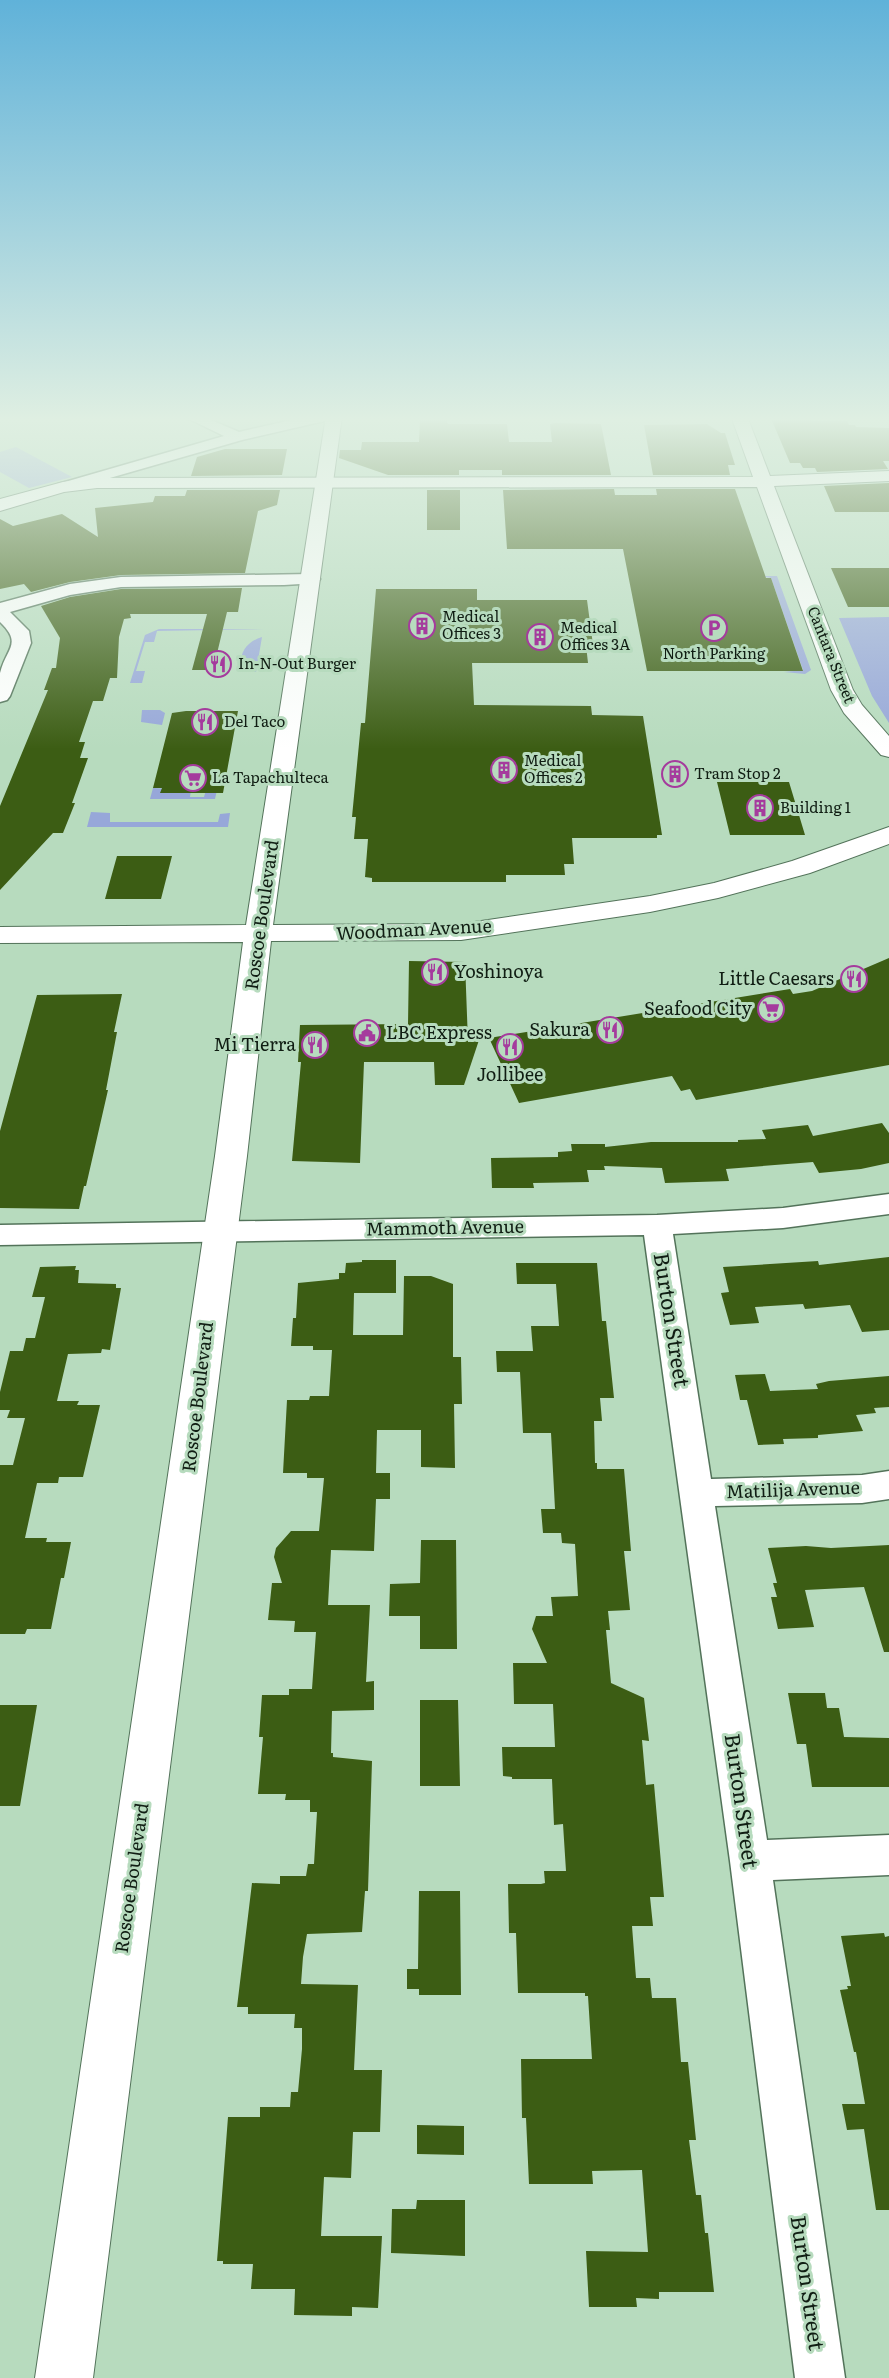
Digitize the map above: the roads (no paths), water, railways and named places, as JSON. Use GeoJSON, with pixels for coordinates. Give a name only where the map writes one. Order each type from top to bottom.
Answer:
{"type":"FeatureCollection","features":[{"type":"Feature","properties":{"kind":"main road","name":"Roscoe Boulevard"},"geometry":{"type":"LineString","coordinates":[[64,2378],[231,1156],[258,934],[319,527]]}},
{"type":"Feature","properties":{"kind":"main road","name":"Cantara Street"},"geometry":{"type":"LineString","coordinates":[[780,527],[842,690],[852,708],[889,750]]}},
{"type":"Feature","properties":{"kind":"main road","name":"Woodman Avenue"},"geometry":{"type":"LineString","coordinates":[[0,935],[461,932],[669,901],[741,885],[801,867],[889,835]]}},
{"type":"Feature","properties":{"kind":"street"},"geometry":{"type":"LineString","coordinates":[[0,696],[22,643],[20,631],[0,611],[49,594],[95,585],[148,581],[311,579]]}},
{"type":"Feature","properties":{"kind":"street","name":"Mammoth Avenue"},"geometry":{"type":"LineString","coordinates":[[0,1235],[657,1225],[783,1218],[889,1204]]}},
{"type":"Feature","properties":{"kind":"street","name":"Burton Street"},"geometry":{"type":"LineString","coordinates":[[657,1225],[698,1493],[820,2378]]}},
{"type":"Feature","properties":{"kind":"street","name":"Matilija Avenue"},"geometry":{"type":"LineString","coordinates":[[698,1493],[862,1489],[889,1485]]}},
{"type":"Feature","properties":{"kind":"street"},"geometry":{"type":"LineString","coordinates":[[750,1861],[889,1855]]}},
{"type":"Feature","properties":{"kind":"place","name":"Medical Offices 3"},"geometry":{"type":"Point","coordinates":[422,626]}},
{"type":"Feature","properties":{"kind":"place","name":"North Parking"},"geometry":{"type":"Point","coordinates":[714,628]}},
{"type":"Feature","properties":{"kind":"place","name":"Medical Offices 3A"},"geometry":{"type":"Point","coordinates":[540,637]}},
{"type":"Feature","properties":{"kind":"place","name":"In-N-Out Burger"},"geometry":{"type":"Point","coordinates":[218,664]}},
{"type":"Feature","properties":{"kind":"place","name":"Del Taco"},"geometry":{"type":"Point","coordinates":[205,722]}},
{"type":"Feature","properties":{"kind":"place","name":"Medical Offices 2"},"geometry":{"type":"Point","coordinates":[504,770]}},
{"type":"Feature","properties":{"kind":"place","name":"Tram Stop 2"},"geometry":{"type":"Point","coordinates":[675,774]}},
{"type":"Feature","properties":{"kind":"place","name":"La Tapachulteca"},"geometry":{"type":"Point","coordinates":[193,778]}},
{"type":"Feature","properties":{"kind":"place","name":"Building 1"},"geometry":{"type":"Point","coordinates":[760,808]}},
{"type":"Feature","properties":{"kind":"place","name":"Yoshinoya"},"geometry":{"type":"Point","coordinates":[435,972]}},
{"type":"Feature","properties":{"kind":"place","name":"Little Caesars"},"geometry":{"type":"Point","coordinates":[854,979]}},
{"type":"Feature","properties":{"kind":"place","name":"Seafood City"},"geometry":{"type":"Point","coordinates":[771,1009]}},
{"type":"Feature","properties":{"kind":"place","name":"Sakura"},"geometry":{"type":"Point","coordinates":[610,1030]}},
{"type":"Feature","properties":{"kind":"place","name":"LBC Express"},"geometry":{"type":"Point","coordinates":[367,1033]}},
{"type":"Feature","properties":{"kind":"place","name":"Mi Tierra"},"geometry":{"type":"Point","coordinates":[315,1045]}},
{"type":"Feature","properties":{"kind":"place","name":"Jollibee"},"geometry":{"type":"Point","coordinates":[510,1047]}}]}
